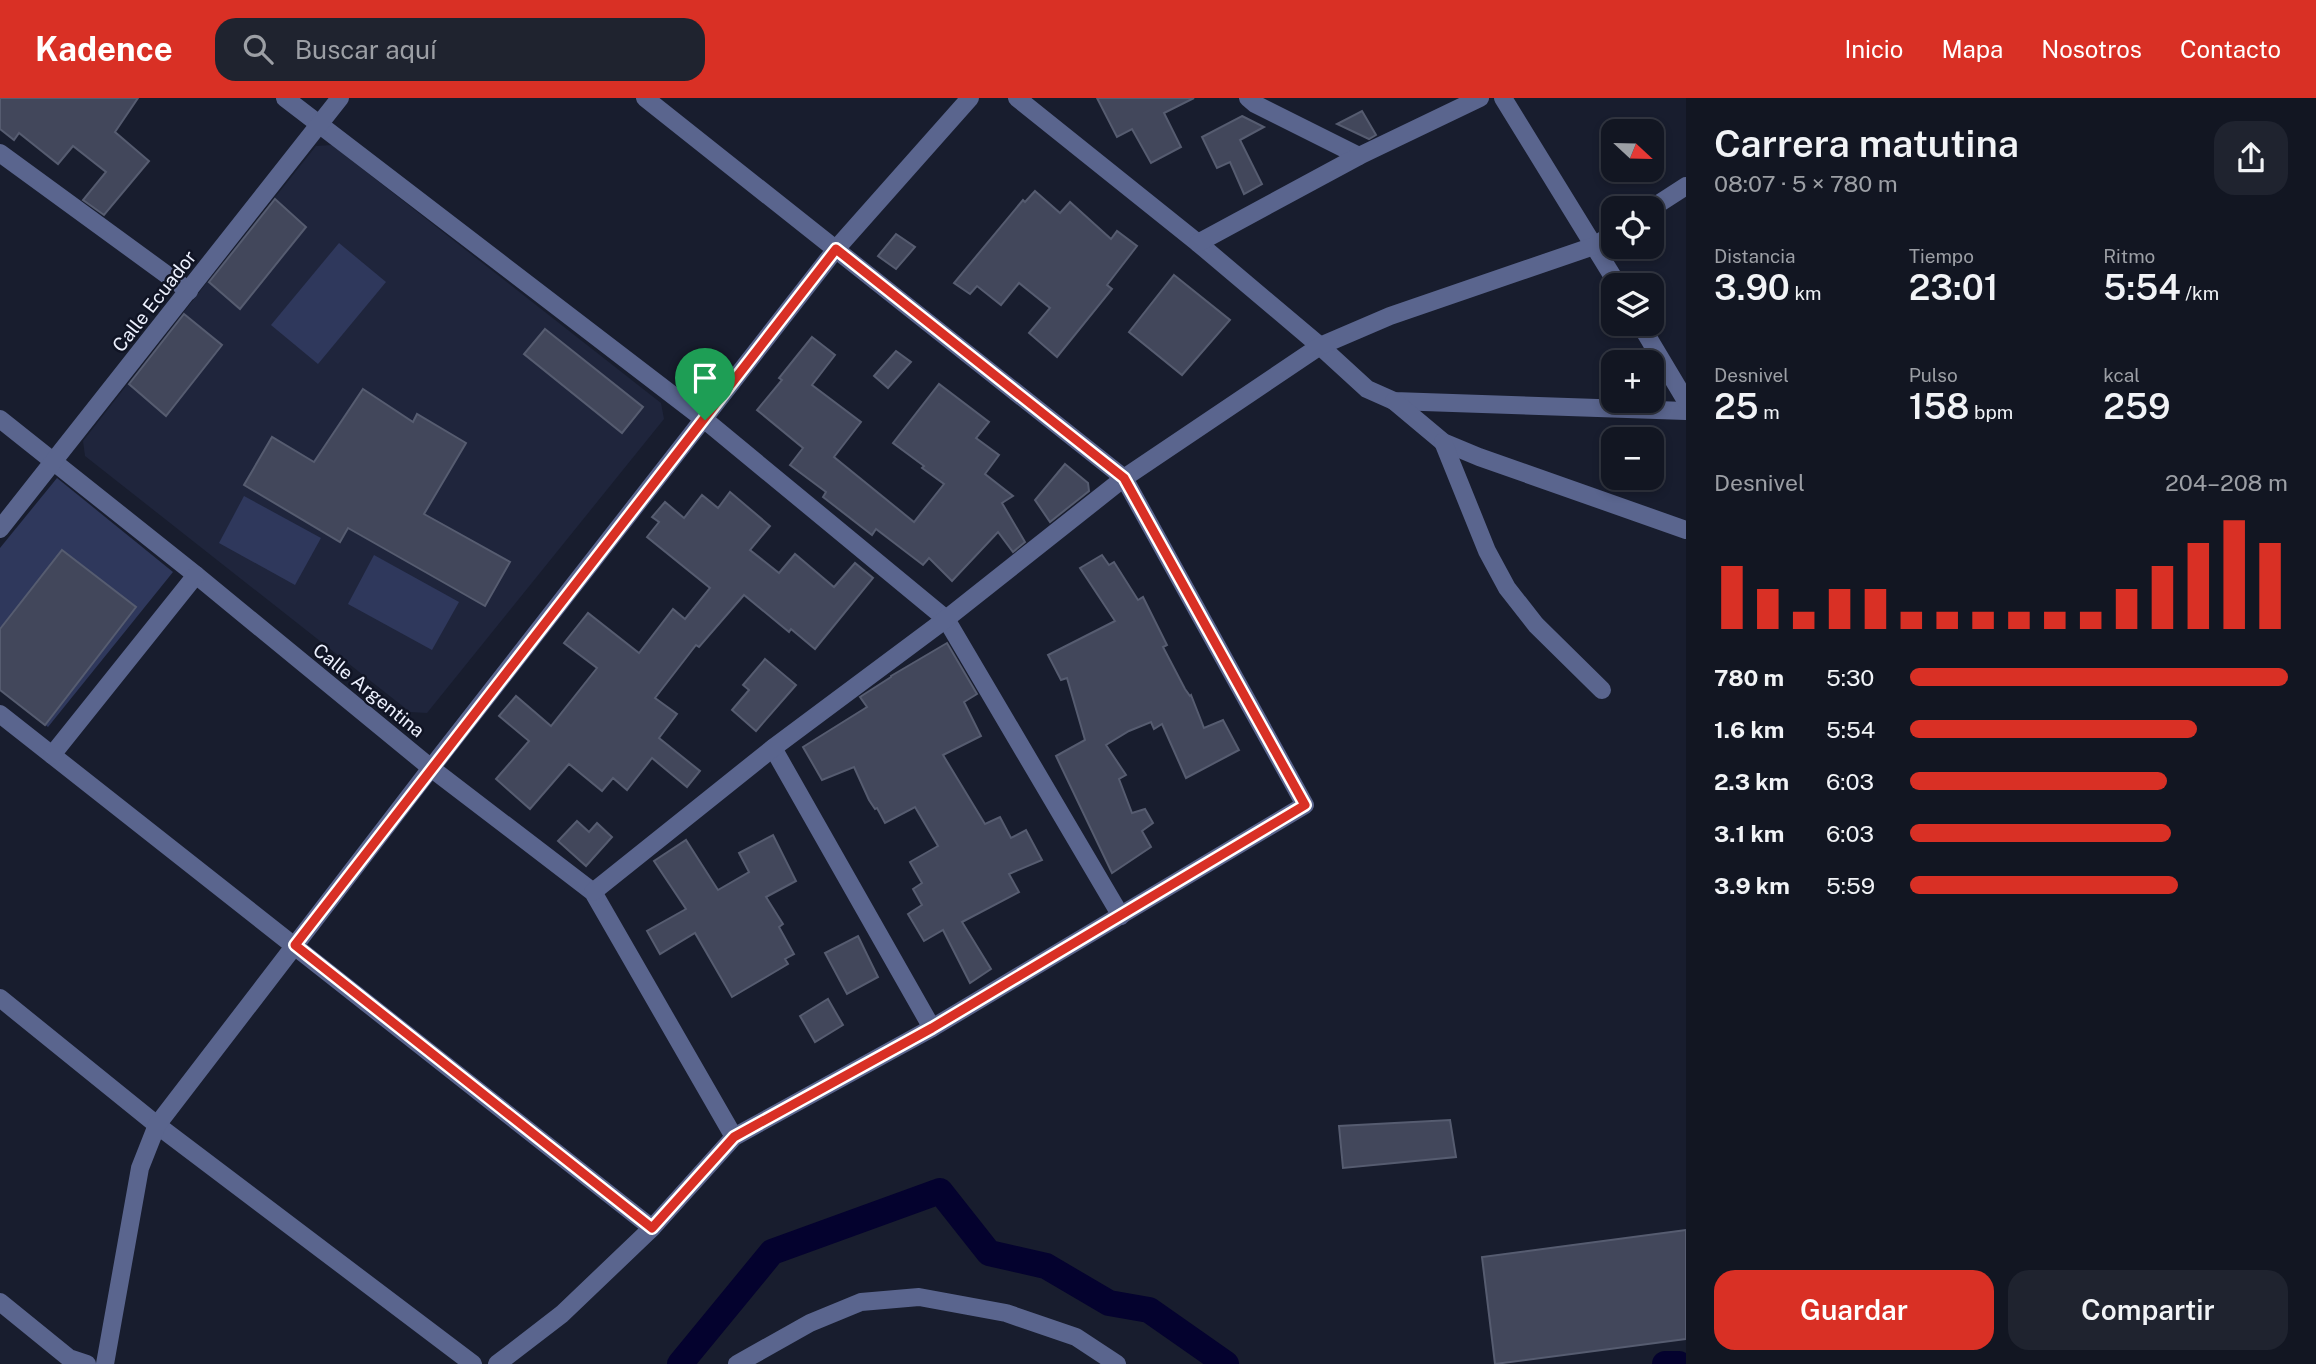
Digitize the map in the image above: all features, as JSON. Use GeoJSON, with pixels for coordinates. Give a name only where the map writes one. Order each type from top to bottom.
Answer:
{"type":"FeatureCollection","features":[{"type":"Feature","properties":{"kind":"street"},"geometry":{"type":"LineString","coordinates":[[285,98],[705,420],[946,619],[1121,916]]}},
{"type":"Feature","properties":{"kind":"street","name":"Calle Ecuador"},"geometry":{"type":"LineString","coordinates":[[0,529],[340,98]]}},
{"type":"Feature","properties":{"kind":"street"},"geometry":{"type":"LineString","coordinates":[[497,1364],[562,1314],[652,1228],[734,1137],[932,1028],[1305,805],[1124,478],[645,98]]}},
{"type":"Feature","properties":{"kind":"street"},"geometry":{"type":"LineString","coordinates":[[106,1364],[139,1168],[157,1125],[431,768],[836,249],[970,98]]}},
{"type":"Feature","properties":{"kind":"street"},"geometry":{"type":"LineString","coordinates":[[1017,98],[1198,243],[1367,389],[1394,401],[1443,442],[1686,530]]}},
{"type":"Feature","properties":{"kind":"street"},"geometry":{"type":"LineString","coordinates":[[1248,98],[1359,156]]}},
{"type":"Feature","properties":{"kind":"street"},"geometry":{"type":"LineString","coordinates":[[1198,243],[1359,156],[1480,98]]}},
{"type":"Feature","properties":{"kind":"street"},"geometry":{"type":"LineString","coordinates":[[1503,98],[1611,273]]}},
{"type":"Feature","properties":{"kind":"street"},"geometry":{"type":"LineString","coordinates":[[0,153],[189,291]]}},
{"type":"Feature","properties":{"kind":"street"},"geometry":{"type":"LineString","coordinates":[[1664,200],[1686,186]]}},
{"type":"Feature","properties":{"kind":"street"},"geometry":{"type":"LineString","coordinates":[[593,892],[773,748],[946,619],[1124,478],[1320,346],[1390,316],[1601,241]]}},
{"type":"Feature","properties":{"kind":"street"},"geometry":{"type":"LineString","coordinates":[[1647,336],[1686,401]]}},
{"type":"Feature","properties":{"kind":"street"},"geometry":{"type":"LineString","coordinates":[[1394,401],[1686,411]]}},
{"type":"Feature","properties":{"kind":"street","name":"Calle Argentina"},"geometry":{"type":"LineString","coordinates":[[0,419],[196,575],[431,768],[593,892],[734,1137]]}},
{"type":"Feature","properties":{"kind":"street"},"geometry":{"type":"LineString","coordinates":[[1443,442],[1487,551],[1507,588],[1536,625],[1602,690]]}},
{"type":"Feature","properties":{"kind":"street"},"geometry":{"type":"LineString","coordinates":[[52,755],[196,575]]}},
{"type":"Feature","properties":{"kind":"street"},"geometry":{"type":"LineString","coordinates":[[0,714],[652,1228]]}},
{"type":"Feature","properties":{"kind":"street"},"geometry":{"type":"LineString","coordinates":[[773,748],[932,1028]]}},
{"type":"Feature","properties":{"kind":"street"},"geometry":{"type":"LineString","coordinates":[[0,998],[157,1125],[473,1364]]}},
{"type":"Feature","properties":{"kind":"street"},"geometry":{"type":"LineString","coordinates":[[737,1364],[810,1323],[861,1302],[919,1297],[1006,1313],[1076,1337],[1117,1364]]}},
{"type":"Feature","properties":{"kind":"street"},"geometry":{"type":"LineString","coordinates":[[0,1302],[69,1358],[88,1364]]}},
{"type":"Feature","properties":{"kind":"shaded area"},"geometry":{"type":"Polygon","coordinates":[[[332,145],[661,403],[664,419],[427,713],[410,712],[85,456],[83,441],[208,281],[316,146],[332,145]]]}},
{"type":"Feature","properties":{"kind":"shaded area"},"geometry":{"type":"Polygon","coordinates":[[[339,243],[386,282],[318,364],[271,325],[339,243]]]}},
{"type":"Feature","properties":{"kind":"shaded area"},"geometry":{"type":"Polygon","coordinates":[[[57,478],[173,572],[48,727],[0,689],[0,548],[57,478]]]}},
{"type":"Feature","properties":{"kind":"shaded area"},"geometry":{"type":"Polygon","coordinates":[[[244,496],[321,538],[295,585],[219,543],[244,496]]]}},
{"type":"Feature","properties":{"kind":"shaded area"},"geometry":{"type":"Polygon","coordinates":[[[374,555],[459,602],[432,650],[348,604],[374,555]]]}},
{"type":"Feature","properties":{"kind":"building"},"geometry":{"type":"Polygon","coordinates":[[[0,98],[138,98],[115,132],[149,161],[104,215],[83,200],[106,172],[73,146],[58,164],[19,133],[14,140],[0,129],[0,98]]]}},
{"type":"Feature","properties":{"kind":"building"},"geometry":{"type":"Polygon","coordinates":[[[1097,98],[1194,98],[1164,113],[1181,147],[1151,163],[1132,129],[1117,137],[1097,98]]]}},
{"type":"Feature","properties":{"kind":"building"},"geometry":{"type":"Polygon","coordinates":[[[1362,111],[1376,135],[1369,139],[1337,124],[1362,111]]]}},
{"type":"Feature","properties":{"kind":"building"},"geometry":{"type":"Polygon","coordinates":[[[1242,116],[1264,127],[1240,140],[1262,184],[1244,194],[1230,162],[1217,168],[1202,137],[1242,116]]]}},
{"type":"Feature","properties":{"kind":"building"},"geometry":{"type":"Polygon","coordinates":[[[1035,191],[1060,213],[1070,202],[1111,239],[1117,231],[1137,246],[1107,285],[1112,289],[1057,357],[1029,333],[1050,308],[1019,283],[1001,305],[977,286],[970,294],[954,283],[1023,200],[1025,202],[1035,191]]]}},
{"type":"Feature","properties":{"kind":"building"},"geometry":{"type":"Polygon","coordinates":[[[275,199],[306,227],[240,309],[209,282],[275,199]]]}},
{"type":"Feature","properties":{"kind":"building"},"geometry":{"type":"Polygon","coordinates":[[[896,234],[915,247],[896,269],[878,256],[896,234]]]}},
{"type":"Feature","properties":{"kind":"building"},"geometry":{"type":"Polygon","coordinates":[[[1174,275],[1230,320],[1182,375],[1129,332],[1174,275]]]}},
{"type":"Feature","properties":{"kind":"building"},"geometry":{"type":"Polygon","coordinates":[[[184,314],[222,345],[166,416],[129,384],[184,314]]]}},
{"type":"Feature","properties":{"kind":"building"},"geometry":{"type":"Polygon","coordinates":[[[545,329],[643,407],[622,433],[524,354],[545,329]]]}},
{"type":"Feature","properties":{"kind":"building"},"geometry":{"type":"Polygon","coordinates":[[[812,337],[835,355],[812,385],[861,422],[834,457],[914,522],[944,484],[893,443],[939,384],[989,422],[976,438],[999,455],[985,474],[1013,496],[1002,503],[1025,542],[1013,552],[998,532],[952,581],[929,558],[923,565],[876,529],[872,535],[823,497],[826,492],[790,465],[803,448],[757,410],[812,337]]]}},
{"type":"Feature","properties":{"kind":"building"},"geometry":{"type":"Polygon","coordinates":[[[896,351],[911,362],[888,388],[874,376],[896,351]]]}},
{"type":"Feature","properties":{"kind":"building"},"geometry":{"type":"Polygon","coordinates":[[[363,389],[413,422],[417,414],[466,443],[424,514],[510,562],[485,606],[348,528],[340,542],[244,485],[272,437],[314,462],[363,389]]]}},
{"type":"Feature","properties":{"kind":"building"},"geometry":{"type":"Polygon","coordinates":[[[1065,464],[1088,483],[1089,491],[1050,522],[1035,500],[1065,464]]]}},
{"type":"Feature","properties":{"kind":"building"},"geometry":{"type":"Polygon","coordinates":[[[730,492],[770,526],[750,550],[779,573],[795,554],[834,587],[855,563],[873,578],[815,649],[791,629],[789,632],[744,595],[699,647],[696,645],[655,698],[677,714],[659,738],[700,771],[687,787],[652,758],[627,790],[613,778],[602,791],[569,764],[530,809],[496,779],[529,741],[499,716],[516,696],[551,726],[597,668],[564,643],[588,613],[639,653],[673,609],[685,619],[710,588],[647,537],[659,522],[652,517],[665,502],[684,518],[702,495],[718,508],[730,492]]]}},
{"type":"Feature","properties":{"kind":"building"},"geometry":{"type":"Polygon","coordinates":[[[62,550],[136,607],[45,725],[0,690],[0,629],[62,550]]]}},
{"type":"Feature","properties":{"kind":"building"},"geometry":{"type":"Polygon","coordinates":[[[1102,555],[1109,565],[1114,562],[1138,600],[1143,597],[1167,645],[1163,647],[1185,689],[1191,695],[1204,728],[1223,720],[1239,750],[1186,778],[1162,724],[1154,729],[1151,722],[1106,745],[1126,775],[1119,779],[1132,813],[1145,809],[1153,823],[1142,831],[1151,847],[1112,873],[1056,756],[1085,740],[1067,678],[1061,680],[1048,655],[1115,621],[1080,568],[1102,555]]]}},
{"type":"Feature","properties":{"kind":"building"},"geometry":{"type":"Polygon","coordinates":[[[947,643],[977,694],[964,702],[981,736],[943,755],[985,824],[1000,817],[1011,838],[1026,830],[1042,860],[1009,874],[1019,892],[962,922],[991,969],[970,983],[943,930],[924,941],[908,914],[922,905],[913,889],[922,883],[910,862],[938,846],[915,807],[885,823],[869,800],[854,767],[822,780],[803,747],[867,707],[860,697],[947,643]]]}},
{"type":"Feature","properties":{"kind":"building"},"geometry":{"type":"Polygon","coordinates":[[[765,659],[796,685],[756,731],[732,710],[749,690],[743,685],[765,659]]]}},
{"type":"Feature","properties":{"kind":"building"},"geometry":{"type":"Polygon","coordinates":[[[577,821],[589,832],[597,823],[612,837],[586,866],[558,841],[577,821]]]}},
{"type":"Feature","properties":{"kind":"building"},"geometry":{"type":"Polygon","coordinates":[[[773,835],[796,881],[766,897],[783,924],[779,927],[794,954],[785,959],[788,964],[732,997],[695,933],[660,954],[647,931],[686,909],[654,861],[686,840],[718,890],[749,872],[739,853],[773,835]]]}},
{"type":"Feature","properties":{"kind":"building"},"geometry":{"type":"Polygon","coordinates":[[[858,936],[878,977],[847,994],[825,953],[858,936]]]}},
{"type":"Feature","properties":{"kind":"building"},"geometry":{"type":"Polygon","coordinates":[[[828,999],[843,1025],[815,1042],[800,1016],[828,999]]]}},
{"type":"Feature","properties":{"kind":"building"},"geometry":{"type":"Polygon","coordinates":[[[1450,1120],[1456,1157],[1343,1168],[1339,1126],[1450,1120]]]}},
{"type":"Feature","properties":{"kind":"building"},"geometry":{"type":"Polygon","coordinates":[[[1686,1230],[1686,1339],[1495,1364],[1482,1257],[1686,1230]]]}},
{"type":"Feature","properties":{"kind":"waterway"},"geometry":{"type":"LineString","coordinates":[[680,1364],[772,1252],[940,1191],[989,1253],[1046,1266],[1109,1303],[1149,1310],[1226,1364]]}},
{"type":"Feature","properties":{"kind":"waterway"},"geometry":{"type":"LineString","coordinates":[[1665,1364],[1679,1364]]}},
{"type":"Feature","properties":{"kind":"route"},"geometry":{"type":"LineString","coordinates":[[836,249],[1124,478],[1305,805],[932,1028],[734,1137],[652,1228],[295,945],[705,420],[836,249]]}}]}
